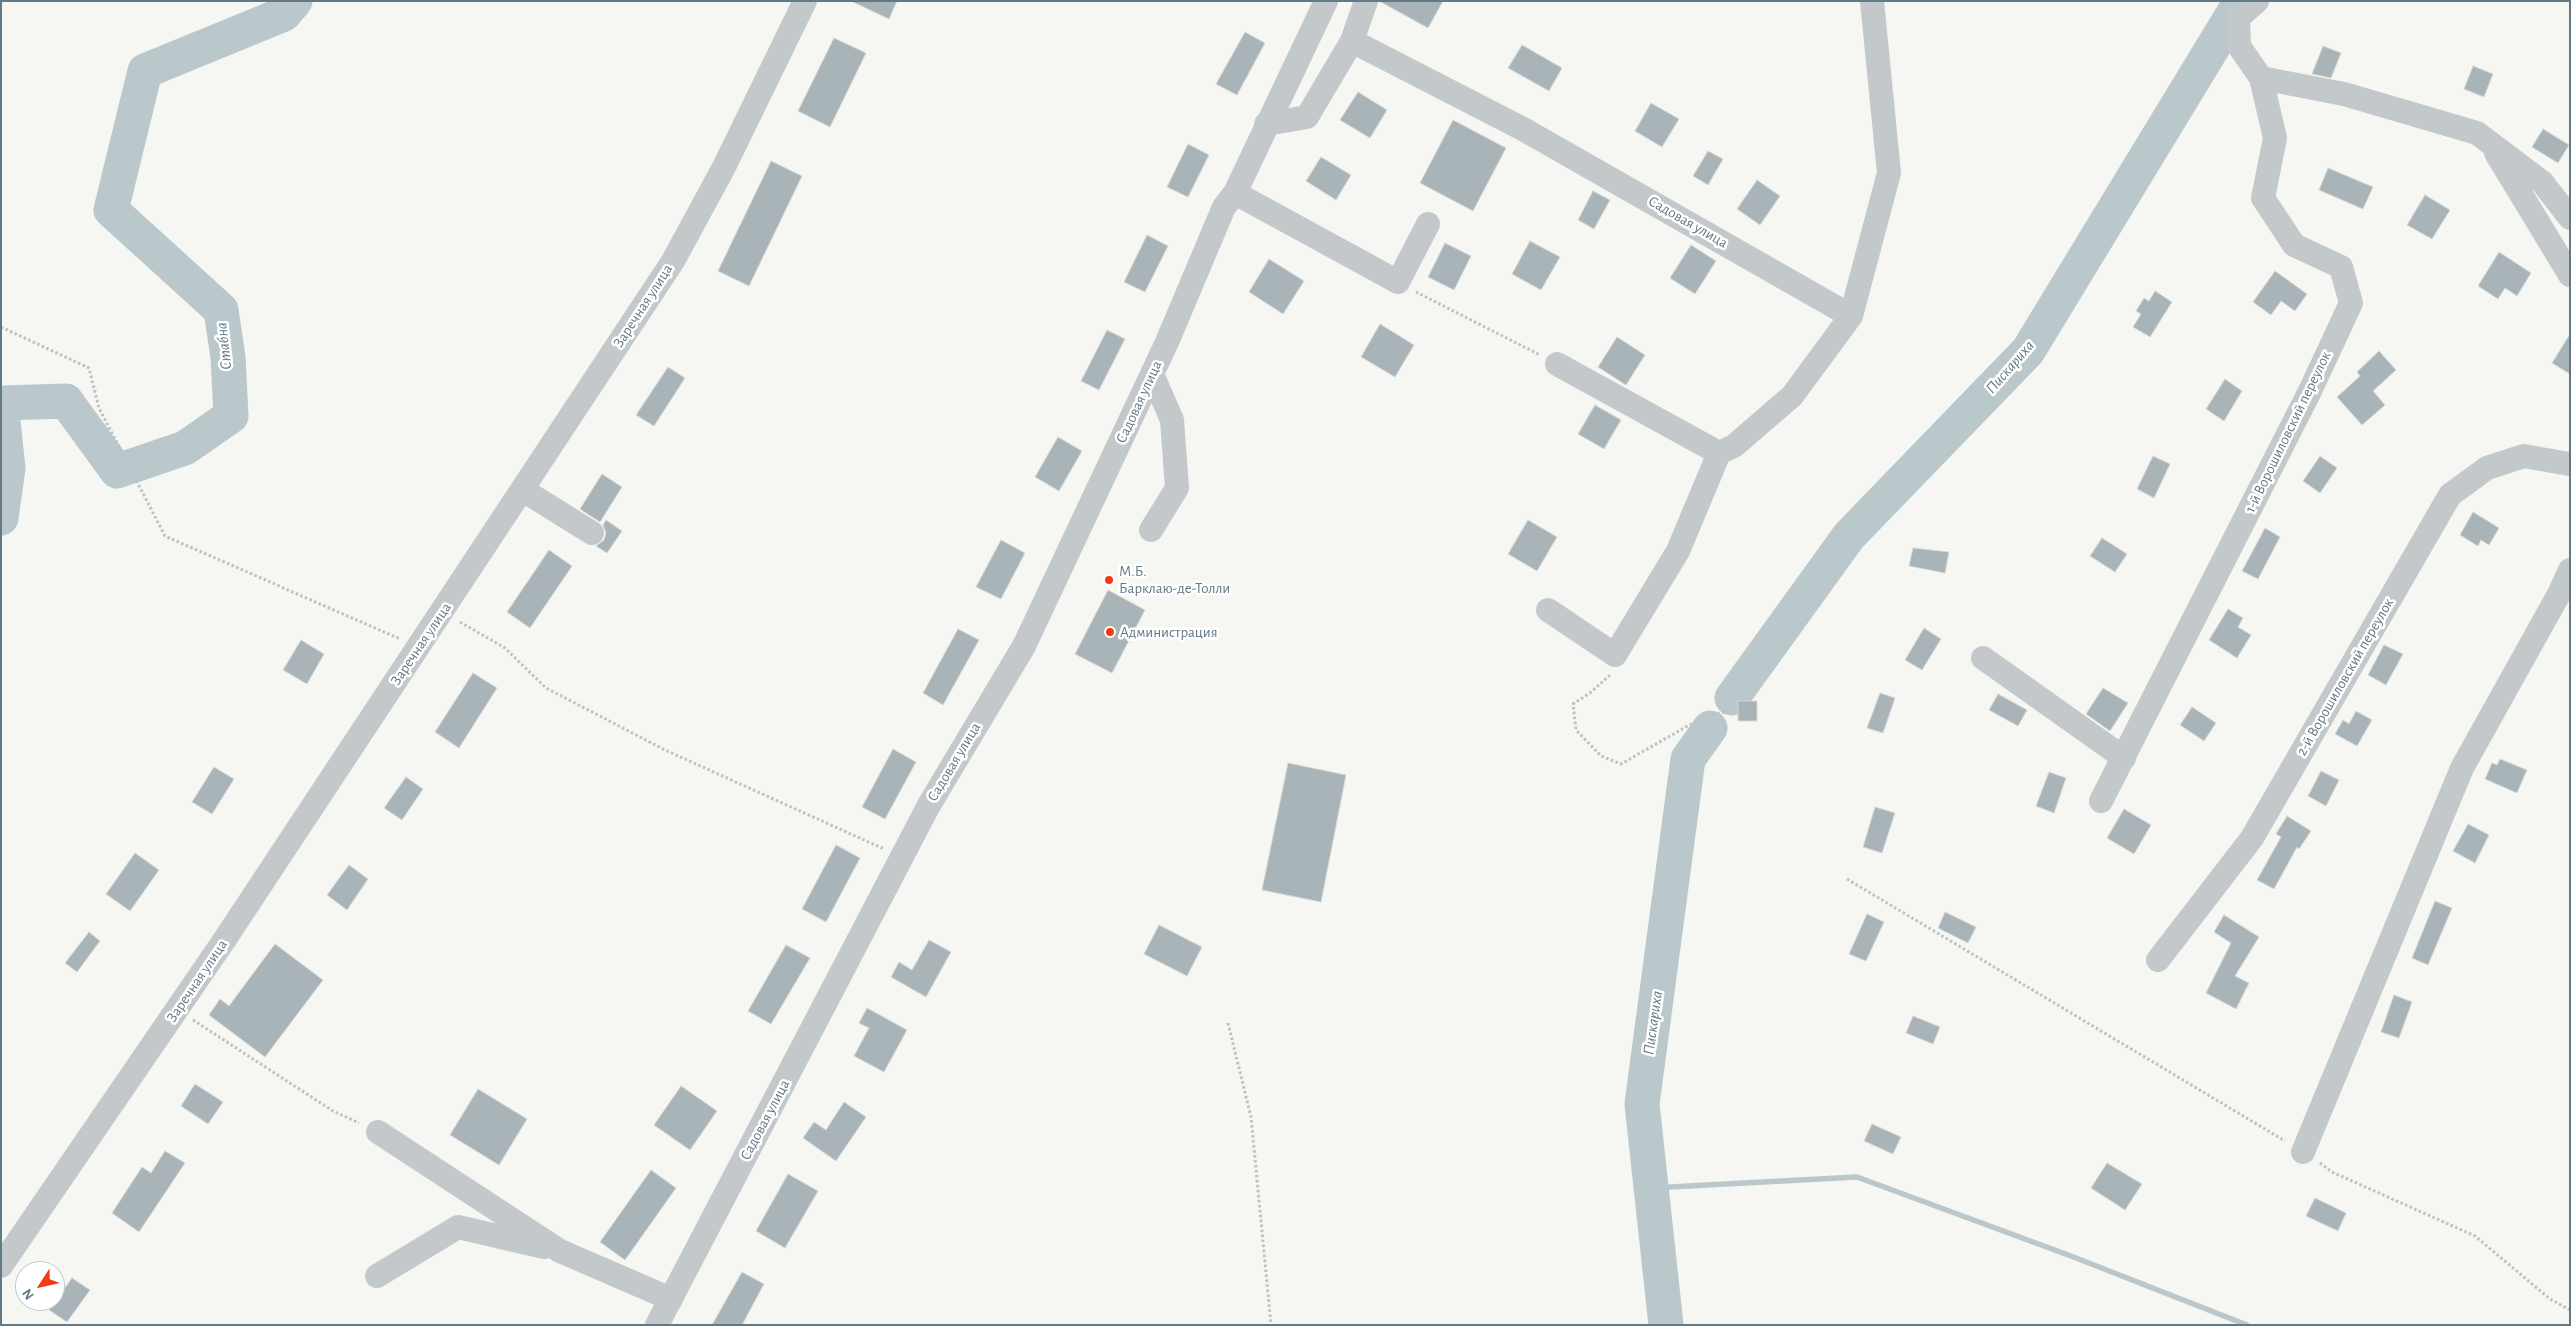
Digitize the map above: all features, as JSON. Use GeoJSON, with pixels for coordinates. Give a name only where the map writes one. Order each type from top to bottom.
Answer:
{"type":"FeatureCollection","features":[{"type":"Feature","properties":{"kind":"street","name":"Заречная улица"},"geometry":{"type":"LineString","coordinates":[[1,1266],[177,1010],[673,261],[724,167],[805,1]]}},
{"type":"Feature","properties":{"kind":"street","name":"Садовая улица"},"geometry":{"type":"LineString","coordinates":[[658,1325],[903,858],[929,804],[1024,646],[1152,374],[1224,208],[1235,193],[1266,124],[1326,1]]}},
{"type":"Feature","properties":{"kind":"street"},"geometry":{"type":"LineString","coordinates":[[1266,124],[1307,117],[1352,41],[1366,1]]}},
{"type":"Feature","properties":{"kind":"street"},"geometry":{"type":"LineString","coordinates":[[1548,610],[1615,655],[1678,551],[1719,453],[1734,446],[1792,396],[1851,316],[1889,173],[1872,1]]}},
{"type":"Feature","properties":{"kind":"street"},"geometry":{"type":"LineString","coordinates":[[2257,1],[2238,18],[2239,46],[2261,78],[2344,94],[2477,133],[2542,182],[2570,218]]}},
{"type":"Feature","properties":{"kind":"street","name":"Садовая улица"},"geometry":{"type":"LineString","coordinates":[[1352,41],[1523,129],[1851,316]]}},
{"type":"Feature","properties":{"kind":"street","name":"1-й Ворошиловский переулок"},"geometry":{"type":"LineString","coordinates":[[2102,801],[2310,391],[2351,303],[2341,267],[2294,245],[2263,198],[2275,138],[2261,78]]}},
{"type":"Feature","properties":{"kind":"street"},"geometry":{"type":"LineString","coordinates":[[2490,143],[2570,275]]}},
{"type":"Feature","properties":{"kind":"street"},"geometry":{"type":"LineString","coordinates":[[1235,193],[1398,282],[1428,224]]}},
{"type":"Feature","properties":{"kind":"street"},"geometry":{"type":"LineString","coordinates":[[1557,364],[1719,453]]}},
{"type":"Feature","properties":{"kind":"street"},"geometry":{"type":"LineString","coordinates":[[1151,530],[1177,488],[1172,420],[1152,374]]}},
{"type":"Feature","properties":{"kind":"street","name":"2-й Ворошиловский переулок"},"geometry":{"type":"LineString","coordinates":[[2158,960],[2252,838],[2450,495],[2487,468],[2524,456],[2569,464]]}},
{"type":"Feature","properties":{"kind":"street"},"geometry":{"type":"LineString","coordinates":[[523,490],[592,533]]}},
{"type":"Feature","properties":{"kind":"street"},"geometry":{"type":"LineString","coordinates":[[1058,574],[1082,562]]}},
{"type":"Feature","properties":{"kind":"street"},"geometry":{"type":"LineString","coordinates":[[2303,1152],[2462,768],[2559,594],[2570,570]]}},
{"type":"Feature","properties":{"kind":"street"},"geometry":{"type":"LineString","coordinates":[[1983,658],[2124,758]]}},
{"type":"Feature","properties":{"kind":"street"},"geometry":{"type":"LineString","coordinates":[[378,1132],[560,1251],[671,1300]]}},
{"type":"Feature","properties":{"kind":"street"},"geometry":{"type":"LineString","coordinates":[[377,1276],[458,1227],[560,1251]]}},
{"type":"Feature","properties":{"kind":"path"},"geometry":{"type":"LineString","coordinates":[[1398,282],[1557,364]]}},
{"type":"Feature","properties":{"kind":"path"},"geometry":{"type":"LineString","coordinates":[[1,327],[89,368],[99,408],[166,536],[418,648]]}},
{"type":"Feature","properties":{"kind":"path"},"geometry":{"type":"LineString","coordinates":[[442,612],[505,648],[546,688],[665,750],[903,858]]}},
{"type":"Feature","properties":{"kind":"path"},"geometry":{"type":"LineString","coordinates":[[1615,655],[1611,674],[1590,693],[1573,704],[1576,730],[1601,756],[1621,764],[1705,716],[1731,711]]}},
{"type":"Feature","properties":{"kind":"path"},"geometry":{"type":"LineString","coordinates":[[1847,879],[2303,1152],[2332,1172],[2475,1236],[2550,1298],[2570,1310]]}},
{"type":"Feature","properties":{"kind":"path"},"geometry":{"type":"LineString","coordinates":[[177,1010],[333,1111],[378,1132]]}},
{"type":"Feature","properties":{"kind":"path"},"geometry":{"type":"LineString","coordinates":[[1228,1023],[1251,1117],[1271,1325]]}},
{"type":"Feature","properties":{"kind":"building"},"geometry":{"type":"Polygon","coordinates":[[[851,1],[897,1],[889,19],[851,1]]]}},
{"type":"Feature","properties":{"kind":"building"},"geometry":{"type":"Polygon","coordinates":[[[1379,1],[1443,1],[1428,28],[1379,1]]]}},
{"type":"Feature","properties":{"kind":"building"},"geometry":{"type":"Polygon","coordinates":[[[1245,32],[1265,43],[1237,95],[1216,84],[1245,32]]]}},
{"type":"Feature","properties":{"kind":"building"},"geometry":{"type":"Polygon","coordinates":[[[834,38],[866,53],[830,127],[798,111],[834,38]]]}},
{"type":"Feature","properties":{"kind":"building"},"geometry":{"type":"Polygon","coordinates":[[[1522,45],[1562,68],[1549,91],[1508,68],[1522,45]]]}},
{"type":"Feature","properties":{"kind":"building"},"geometry":{"type":"Polygon","coordinates":[[[2323,46],[2341,53],[2331,78],[2312,74],[2323,46]]]}},
{"type":"Feature","properties":{"kind":"building"},"geometry":{"type":"Polygon","coordinates":[[[2473,66],[2493,74],[2484,97],[2464,89],[2473,66]]]}},
{"type":"Feature","properties":{"kind":"building"},"geometry":{"type":"Polygon","coordinates":[[[1358,92],[1387,110],[1370,138],[1340,120],[1358,92]]]}},
{"type":"Feature","properties":{"kind":"building"},"geometry":{"type":"Polygon","coordinates":[[[1651,103],[1679,119],[1662,147],[1635,131],[1651,103]]]}},
{"type":"Feature","properties":{"kind":"building"},"geometry":{"type":"Polygon","coordinates":[[[1453,120],[1506,148],[1473,211],[1420,183],[1453,120]]]}},
{"type":"Feature","properties":{"kind":"building"},"geometry":{"type":"Polygon","coordinates":[[[2543,129],[2569,145],[2558,163],[2532,147],[2543,129]]]}},
{"type":"Feature","properties":{"kind":"building"},"geometry":{"type":"Polygon","coordinates":[[[1188,144],[1209,155],[1188,197],[1167,187],[1188,144]]]}},
{"type":"Feature","properties":{"kind":"building"},"geometry":{"type":"Polygon","coordinates":[[[1708,151],[1723,159],[1708,185],[1693,176],[1708,151]]]}},
{"type":"Feature","properties":{"kind":"building"},"geometry":{"type":"Polygon","coordinates":[[[1321,157],[1351,175],[1336,200],[1306,181],[1321,157]]]}},
{"type":"Feature","properties":{"kind":"building"},"geometry":{"type":"Polygon","coordinates":[[[771,161],[802,176],[749,286],[718,271],[771,161]]]}},
{"type":"Feature","properties":{"kind":"building"},"geometry":{"type":"Polygon","coordinates":[[[2328,168],[2373,187],[2363,209],[2319,190],[2328,168]]]}},
{"type":"Feature","properties":{"kind":"building"},"geometry":{"type":"Polygon","coordinates":[[[1757,180],[1780,196],[1760,225],[1737,209],[1757,180]]]}},
{"type":"Feature","properties":{"kind":"building"},"geometry":{"type":"Polygon","coordinates":[[[1593,191],[1610,200],[1594,229],[1578,220],[1593,191]]]}},
{"type":"Feature","properties":{"kind":"building"},"geometry":{"type":"Polygon","coordinates":[[[2425,195],[2450,210],[2432,239],[2407,225],[2425,195]]]}},
{"type":"Feature","properties":{"kind":"building"},"geometry":{"type":"Polygon","coordinates":[[[1147,235],[1168,246],[1145,292],[1124,282],[1147,235]]]}},
{"type":"Feature","properties":{"kind":"building"},"geometry":{"type":"Polygon","coordinates":[[[1530,241],[1560,257],[1541,290],[1512,274],[1530,241]]]}},
{"type":"Feature","properties":{"kind":"building"},"geometry":{"type":"Polygon","coordinates":[[[1445,243],[1471,256],[1454,290],[1428,277],[1445,243]]]}},
{"type":"Feature","properties":{"kind":"building"},"geometry":{"type":"Polygon","coordinates":[[[1691,245],[1716,261],[1695,294],[1670,278],[1691,245]]]}},
{"type":"Feature","properties":{"kind":"building"},"geometry":{"type":"Polygon","coordinates":[[[2499,252],[2531,273],[2517,296],[2505,288],[2498,299],[2478,286],[2499,252]]]}},
{"type":"Feature","properties":{"kind":"building"},"geometry":{"type":"Polygon","coordinates":[[[1269,259],[1304,281],[1283,314],[1249,292],[1269,259]]]}},
{"type":"Feature","properties":{"kind":"building"},"geometry":{"type":"Polygon","coordinates":[[[2275,271],[2307,294],[2295,311],[2281,301],[2271,315],[2253,302],[2275,271]]]}},
{"type":"Feature","properties":{"kind":"building"},"geometry":{"type":"Polygon","coordinates":[[[2155,291],[2172,302],[2150,337],[2133,327],[2141,314],[2136,311],[2144,298],[2149,301],[2155,291]]]}},
{"type":"Feature","properties":{"kind":"building"},"geometry":{"type":"Polygon","coordinates":[[[1380,324],[1414,345],[1395,377],[1361,357],[1380,324]]]}},
{"type":"Feature","properties":{"kind":"building"},"geometry":{"type":"Polygon","coordinates":[[[1107,330],[1125,339],[1099,390],[1081,381],[1107,330]]]}},
{"type":"Feature","properties":{"kind":"building"},"geometry":{"type":"Polygon","coordinates":[[[2570,334],[2570,374],[2552,363],[2570,334]]]}},
{"type":"Feature","properties":{"kind":"building"},"geometry":{"type":"Polygon","coordinates":[[[1617,337],[1645,355],[1626,385],[1598,367],[1617,337]]]}},
{"type":"Feature","properties":{"kind":"building"},"geometry":{"type":"Polygon","coordinates":[[[2379,351],[2396,370],[2373,391],[2385,405],[2362,425],[2337,397],[2360,376],[2357,372],[2379,351]]]}},
{"type":"Feature","properties":{"kind":"building"},"geometry":{"type":"Polygon","coordinates":[[[668,367],[685,378],[654,426],[636,415],[668,367]]]}},
{"type":"Feature","properties":{"kind":"building"},"geometry":{"type":"Polygon","coordinates":[[[2225,379],[2242,391],[2224,421],[2206,409],[2225,379]]]}},
{"type":"Feature","properties":{"kind":"building"},"geometry":{"type":"Polygon","coordinates":[[[1595,405],[1621,420],[1604,449],[1578,434],[1595,405]]]}},
{"type":"Feature","properties":{"kind":"building"},"geometry":{"type":"Polygon","coordinates":[[[1058,437],[1082,451],[1059,491],[1035,477],[1058,437]]]}},
{"type":"Feature","properties":{"kind":"building"},"geometry":{"type":"Polygon","coordinates":[[[2153,456],[2170,464],[2154,498],[2137,489],[2153,456]]]}},
{"type":"Feature","properties":{"kind":"building"},"geometry":{"type":"Polygon","coordinates":[[[2320,456],[2337,468],[2320,493],[2303,481],[2320,456]]]}},
{"type":"Feature","properties":{"kind":"building"},"geometry":{"type":"Polygon","coordinates":[[[602,474],[622,487],[600,522],[580,509],[602,474]]]}},
{"type":"Feature","properties":{"kind":"building"},"geometry":{"type":"Polygon","coordinates":[[[2473,512],[2499,528],[2489,545],[2481,540],[2478,546],[2460,535],[2473,512]]]}},
{"type":"Feature","properties":{"kind":"building"},"geometry":{"type":"Polygon","coordinates":[[[606,520],[622,531],[607,553],[596,546],[604,540],[606,533],[603,525],[606,520]]]}},
{"type":"Feature","properties":{"kind":"building"},"geometry":{"type":"Polygon","coordinates":[[[1528,520],[1557,537],[1537,571],[1508,554],[1528,520]]]}},
{"type":"Feature","properties":{"kind":"building"},"geometry":{"type":"Polygon","coordinates":[[[2265,528],[2280,537],[2258,579],[2242,571],[2265,528]]]}},
{"type":"Feature","properties":{"kind":"building"},"geometry":{"type":"Polygon","coordinates":[[[2102,538],[2127,554],[2115,572],[2090,556],[2102,538]]]}},
{"type":"Feature","properties":{"kind":"building"},"geometry":{"type":"Polygon","coordinates":[[[1001,540],[1025,553],[1001,599],[976,587],[1001,540]]]}},
{"type":"Feature","properties":{"kind":"building"},"geometry":{"type":"Polygon","coordinates":[[[1913,548],[1949,552],[1945,573],[1909,566],[1913,548]]]}},
{"type":"Feature","properties":{"kind":"building"},"geometry":{"type":"Polygon","coordinates":[[[549,550],[572,566],[530,628],[507,612],[549,550]]]}},
{"type":"Feature","properties":{"kind":"building","name":"Администрация"},"geometry":{"type":"Polygon","coordinates":[[[1108,590],[1145,610],[1112,673],[1075,654],[1108,590]]]}},
{"type":"Feature","properties":{"kind":"building"},"geometry":{"type":"Polygon","coordinates":[[[2228,609],[2243,618],[2238,627],[2251,635],[2237,658],[2209,640],[2228,609]]]}},
{"type":"Feature","properties":{"kind":"building"},"geometry":{"type":"Polygon","coordinates":[[[1924,628],[1941,639],[1922,670],[1905,660],[1924,628]]]}},
{"type":"Feature","properties":{"kind":"building"},"geometry":{"type":"Polygon","coordinates":[[[958,629],[979,640],[943,705],[923,693],[958,629]]]}},
{"type":"Feature","properties":{"kind":"building"},"geometry":{"type":"Polygon","coordinates":[[[301,640],[324,654],[307,684],[283,670],[301,640]]]}},
{"type":"Feature","properties":{"kind":"building"},"geometry":{"type":"Polygon","coordinates":[[[2384,645],[2403,654],[2386,685],[2368,675],[2384,645]]]}},
{"type":"Feature","properties":{"kind":"building"},"geometry":{"type":"Polygon","coordinates":[[[473,673],[497,688],[459,748],[435,732],[473,673]]]}},
{"type":"Feature","properties":{"kind":"building"},"geometry":{"type":"Polygon","coordinates":[[[2103,688],[2128,703],[2110,731],[2086,714],[2103,688]]]}},
{"type":"Feature","properties":{"kind":"building"},"geometry":{"type":"Polygon","coordinates":[[[1880,693],[1895,698],[1883,733],[1867,728],[1880,693]]]}},
{"type":"Feature","properties":{"kind":"building"},"geometry":{"type":"Polygon","coordinates":[[[1998,694],[2027,710],[2018,726],[1989,710],[1998,694]]]}},
{"type":"Feature","properties":{"kind":"building"},"geometry":{"type":"Polygon","coordinates":[[[1738,701],[1757,701],[1757,721],[1738,721],[1738,701]]]}},
{"type":"Feature","properties":{"kind":"building"},"geometry":{"type":"Polygon","coordinates":[[[2192,707],[2216,723],[2204,741],[2180,725],[2192,707]]]}},
{"type":"Feature","properties":{"kind":"building"},"geometry":{"type":"Polygon","coordinates":[[[2356,711],[2372,720],[2357,746],[2335,734],[2343,720],[2349,724],[2356,711]]]}},
{"type":"Feature","properties":{"kind":"building"},"geometry":{"type":"Polygon","coordinates":[[[893,749],[916,762],[885,819],[862,807],[893,749]]]}},
{"type":"Feature","properties":{"kind":"building"},"geometry":{"type":"Polygon","coordinates":[[[2500,759],[2527,770],[2517,793],[2485,779],[2492,763],[2497,765],[2500,759]]]}},
{"type":"Feature","properties":{"kind":"building"},"geometry":{"type":"Polygon","coordinates":[[[1288,763],[1346,775],[1321,902],[1262,890],[1288,763]]]}},
{"type":"Feature","properties":{"kind":"building"},"geometry":{"type":"Polygon","coordinates":[[[214,767],[234,779],[212,814],[192,802],[214,767]]]}},
{"type":"Feature","properties":{"kind":"building"},"geometry":{"type":"Polygon","coordinates":[[[2321,771],[2339,780],[2326,806],[2308,796],[2321,771]]]}},
{"type":"Feature","properties":{"kind":"building"},"geometry":{"type":"Polygon","coordinates":[[[2049,772],[2066,778],[2054,813],[2036,806],[2049,772]]]}},
{"type":"Feature","properties":{"kind":"building"},"geometry":{"type":"Polygon","coordinates":[[[406,777],[423,789],[402,820],[384,808],[406,777]]]}},
{"type":"Feature","properties":{"kind":"building"},"geometry":{"type":"Polygon","coordinates":[[[1875,807],[1895,813],[1882,853],[1863,847],[1875,807]]]}},
{"type":"Feature","properties":{"kind":"building"},"geometry":{"type":"Polygon","coordinates":[[[2124,809],[2151,825],[2134,854],[2107,838],[2124,809]]]}},
{"type":"Feature","properties":{"kind":"building"},"geometry":{"type":"Polygon","coordinates":[[[2287,816],[2311,831],[2299,849],[2297,847],[2274,889],[2257,880],[2281,837],[2276,834],[2287,816]]]}},
{"type":"Feature","properties":{"kind":"building"},"geometry":{"type":"Polygon","coordinates":[[[2468,824],[2489,835],[2475,863],[2453,851],[2468,824]]]}},
{"type":"Feature","properties":{"kind":"building"},"geometry":{"type":"Polygon","coordinates":[[[836,845],[860,858],[826,922],[802,909],[836,845]]]}},
{"type":"Feature","properties":{"kind":"building"},"geometry":{"type":"Polygon","coordinates":[[[135,853],[159,870],[130,911],[106,894],[135,853]]]}},
{"type":"Feature","properties":{"kind":"building"},"geometry":{"type":"Polygon","coordinates":[[[349,865],[368,879],[347,910],[327,895],[349,865]]]}},
{"type":"Feature","properties":{"kind":"building"},"geometry":{"type":"Polygon","coordinates":[[[2435,901],[2452,908],[2428,965],[2412,958],[2435,901]]]}},
{"type":"Feature","properties":{"kind":"building"},"geometry":{"type":"Polygon","coordinates":[[[1945,912],[1976,927],[1968,943],[1938,928],[1945,912]]]}},
{"type":"Feature","properties":{"kind":"building"},"geometry":{"type":"Polygon","coordinates":[[[1867,914],[1884,922],[1866,961],[1849,954],[1867,914]]]}},
{"type":"Feature","properties":{"kind":"building"},"geometry":{"type":"Polygon","coordinates":[[[2224,915],[2259,937],[2235,976],[2249,983],[2236,1009],[2206,993],[2231,943],[2214,932],[2224,915]]]}},
{"type":"Feature","properties":{"kind":"building"},"geometry":{"type":"Polygon","coordinates":[[[1159,925],[1202,947],[1187,976],[1144,954],[1159,925]]]}},
{"type":"Feature","properties":{"kind":"building"},"geometry":{"type":"Polygon","coordinates":[[[89,932],[100,941],[77,972],[65,963],[89,932]]]}},
{"type":"Feature","properties":{"kind":"building"},"geometry":{"type":"Polygon","coordinates":[[[929,940],[951,952],[926,997],[891,977],[899,962],[912,970],[929,940]]]}},
{"type":"Feature","properties":{"kind":"building"},"geometry":{"type":"Polygon","coordinates":[[[275,944],[323,980],[265,1057],[209,1015],[220,999],[229,1006],[275,944]]]}},
{"type":"Feature","properties":{"kind":"building"},"geometry":{"type":"Polygon","coordinates":[[[786,945],[810,958],[771,1024],[748,1011],[786,945]]]}},
{"type":"Feature","properties":{"kind":"building"},"geometry":{"type":"Polygon","coordinates":[[[2394,995],[2412,1002],[2399,1038],[2381,1032],[2394,995]]]}},
{"type":"Feature","properties":{"kind":"building"},"geometry":{"type":"Polygon","coordinates":[[[867,1008],[907,1030],[884,1072],[854,1056],[869,1028],[859,1023],[867,1008]]]}},
{"type":"Feature","properties":{"kind":"building"},"geometry":{"type":"Polygon","coordinates":[[[1913,1016],[1940,1027],[1933,1044],[1906,1033],[1913,1016]]]}},
{"type":"Feature","properties":{"kind":"building"},"geometry":{"type":"Polygon","coordinates":[[[195,1084],[223,1102],[208,1124],[181,1106],[195,1084]]]}},
{"type":"Feature","properties":{"kind":"building"},"geometry":{"type":"Polygon","coordinates":[[[681,1086],[717,1111],[690,1150],[654,1125],[681,1086]]]}},
{"type":"Feature","properties":{"kind":"building"},"geometry":{"type":"Polygon","coordinates":[[[478,1089],[527,1119],[499,1165],[450,1135],[478,1089]]]}},
{"type":"Feature","properties":{"kind":"building"},"geometry":{"type":"Polygon","coordinates":[[[844,1102],[866,1117],[836,1161],[803,1138],[814,1122],[826,1130],[844,1102]]]}},
{"type":"Feature","properties":{"kind":"building"},"geometry":{"type":"Polygon","coordinates":[[[1872,1124],[1901,1137],[1893,1154],[1864,1141],[1872,1124]]]}},
{"type":"Feature","properties":{"kind":"building"},"geometry":{"type":"Polygon","coordinates":[[[165,1151],[185,1163],[139,1232],[112,1213],[142,1167],[151,1173],[165,1151]]]}},
{"type":"Feature","properties":{"kind":"building"},"geometry":{"type":"Polygon","coordinates":[[[2107,1163],[2142,1184],[2125,1210],[2091,1188],[2107,1163]]]}},
{"type":"Feature","properties":{"kind":"building"},"geometry":{"type":"Polygon","coordinates":[[[651,1170],[676,1188],[625,1260],[600,1242],[651,1170]]]}},
{"type":"Feature","properties":{"kind":"building"},"geometry":{"type":"Polygon","coordinates":[[[788,1174],[818,1191],[785,1248],[756,1231],[788,1174]]]}},
{"type":"Feature","properties":{"kind":"building"},"geometry":{"type":"Polygon","coordinates":[[[2315,1198],[2346,1213],[2338,1231],[2306,1216],[2315,1198]]]}},
{"type":"Feature","properties":{"kind":"building"},"geometry":{"type":"Polygon","coordinates":[[[742,1272],[764,1284],[742,1325],[712,1325],[742,1272]]]}},
{"type":"Feature","properties":{"kind":"building"},"geometry":{"type":"Polygon","coordinates":[[[72,1278],[90,1290],[67,1322],[50,1311],[65,1311],[65,1288],[72,1278]]]}},
{"type":"Feature","properties":{"kind":"waterway","name":"Стабна"},"geometry":{"type":"LineString","coordinates":[[1,518],[8,468],[1,403],[66,401],[117,471],[185,448],[231,416],[228,357],[221,310],[111,210],[145,71],[284,14],[295,1]]}},
{"type":"Feature","properties":{"kind":"waterway","name":"Пискариха"},"geometry":{"type":"LineString","coordinates":[[1732,698],[1849,536],[2028,351],[2241,1]]}},
{"type":"Feature","properties":{"kind":"waterway","name":"Пискариха"},"geometry":{"type":"LineString","coordinates":[[1666,1325],[1642,1104],[1688,759],[1710,728]]}},
{"type":"Feature","properties":{"kind":"waterway"},"geometry":{"type":"LineString","coordinates":[[1651,1188],[1857,1177],[2071,1256],[2247,1325]]}},
{"type":"Feature","properties":{"kind":"place","name":"М.Б. Барклаю-де-Толли"},"geometry":{"type":"Point","coordinates":[1109,580]}},
{"type":"Feature","properties":{"kind":"place","name":"Администрация"},"geometry":{"type":"Point","coordinates":[1110,632]}}]}
